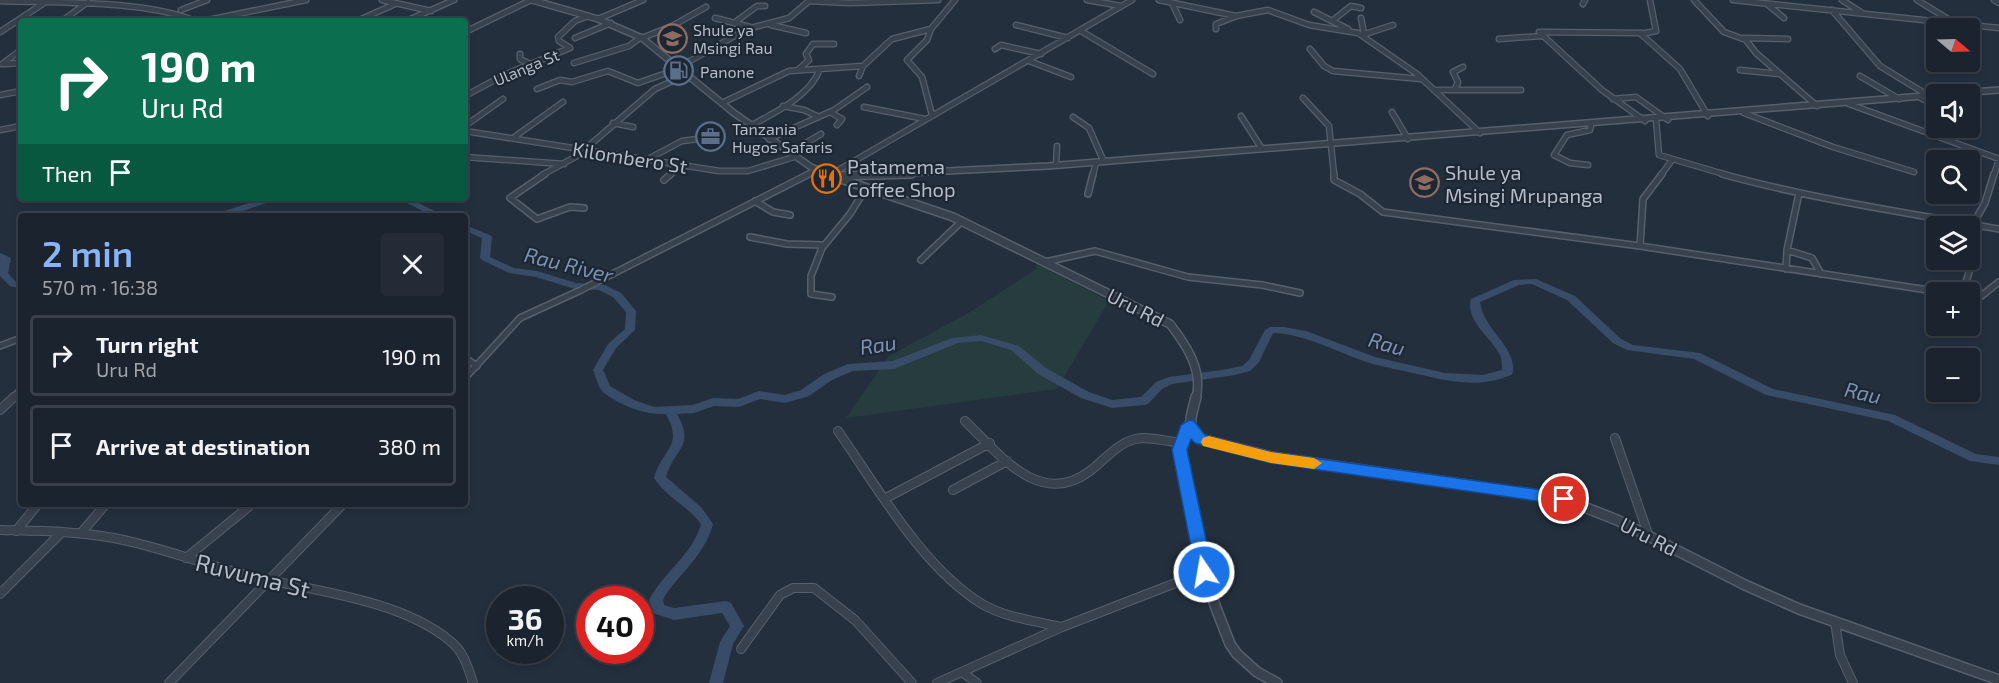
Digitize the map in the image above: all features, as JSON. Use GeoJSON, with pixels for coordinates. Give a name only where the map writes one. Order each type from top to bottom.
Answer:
{"type":"FeatureCollection","features":[{"type":"Feature","properties":{"kind":"street"},"geometry":{"type":"LineString","coordinates":[[181,10],[207,0]]}},
{"type":"Feature","properties":{"kind":"street"},"geometry":{"type":"LineString","coordinates":[[218,18],[306,0]]}},
{"type":"Feature","properties":{"kind":"street"},"geometry":{"type":"LineString","coordinates":[[382,0],[432,11]]}},
{"type":"Feature","properties":{"kind":"street"},"geometry":{"type":"LineString","coordinates":[[414,18],[454,0]]}},
{"type":"Feature","properties":{"kind":"street"},"geometry":{"type":"LineString","coordinates":[[468,31],[531,0]]}},
{"type":"Feature","properties":{"kind":"street","name":"Uru Rd"},"geometry":{"type":"LineString","coordinates":[[531,0],[611,23],[641,38],[680,67],[722,104],[791,155],[817,170],[843,181],[938,210],[1170,324],[1186,344],[1198,376],[1199,393],[1189,425],[1200,439],[1271,457],[1564,499],[1593,509],[1648,534],[1754,590],[1835,622],[1999,680]]}},
{"type":"Feature","properties":{"kind":"street"},"geometry":{"type":"LineString","coordinates":[[598,19],[642,0]]}},
{"type":"Feature","properties":{"kind":"street"},"geometry":{"type":"LineString","coordinates":[[715,18],[753,27],[770,25],[789,18],[810,1],[850,3],[938,0]]}},
{"type":"Feature","properties":{"kind":"street"},"geometry":{"type":"LineString","coordinates":[[932,115],[922,77],[907,60],[927,40],[931,29],[955,0]]}},
{"type":"Feature","properties":{"kind":"street"},"geometry":{"type":"LineString","coordinates":[[1087,0],[1122,6]]}},
{"type":"Feature","properties":{"kind":"street"},"geometry":{"type":"LineString","coordinates":[[832,175],[1132,0]]}},
{"type":"Feature","properties":{"kind":"street"},"geometry":{"type":"LineString","coordinates":[[1159,0],[1238,16]]}},
{"type":"Feature","properties":{"kind":"street"},"geometry":{"type":"LineString","coordinates":[[1645,121],[1613,99],[1539,31],[1642,33],[1656,31],[1650,0]]}},
{"type":"Feature","properties":{"kind":"street"},"geometry":{"type":"LineString","coordinates":[[1694,0],[1724,32],[1743,38],[1788,39]]}},
{"type":"Feature","properties":{"kind":"street"},"geometry":{"type":"LineString","coordinates":[[1733,0],[1926,21]]}},
{"type":"Feature","properties":{"kind":"street"},"geometry":{"type":"LineString","coordinates":[[1842,0],[1864,14]]}},
{"type":"Feature","properties":{"kind":"street"},"geometry":{"type":"LineString","coordinates":[[1917,0],[1946,18]]}},
{"type":"Feature","properties":{"kind":"street"},"geometry":{"type":"LineString","coordinates":[[1994,0],[1999,3]]}},
{"type":"Feature","properties":{"kind":"street"},"geometry":{"type":"LineString","coordinates":[[0,1],[141,1]]}},
{"type":"Feature","properties":{"kind":"street"},"geometry":{"type":"LineString","coordinates":[[66,18],[89,1]]}},
{"type":"Feature","properties":{"kind":"street"},"geometry":{"type":"LineString","coordinates":[[20,18],[44,2]]}},
{"type":"Feature","properties":{"kind":"street"},"geometry":{"type":"LineString","coordinates":[[148,2],[181,10],[191,18]]}},
{"type":"Feature","properties":{"kind":"street"},"geometry":{"type":"LineString","coordinates":[[1768,2],[1784,18]]}},
{"type":"Feature","properties":{"kind":"street"},"geometry":{"type":"LineString","coordinates":[[1172,3],[1180,20]]}},
{"type":"Feature","properties":{"kind":"street"},"geometry":{"type":"LineString","coordinates":[[364,18],[396,4]]}},
{"type":"Feature","properties":{"kind":"street"},"geometry":{"type":"LineString","coordinates":[[734,23],[757,6],[765,6]]}},
{"type":"Feature","properties":{"kind":"street"},"geometry":{"type":"LineString","coordinates":[[1332,21],[1351,6],[1361,8]]}},
{"type":"Feature","properties":{"kind":"street"},"geometry":{"type":"LineString","coordinates":[[574,63],[629,46],[706,7]]}},
{"type":"Feature","properties":{"kind":"street"},"geometry":{"type":"LineString","coordinates":[[1216,28],[1216,24],[1266,9],[1309,25],[1361,34],[1393,25]]}},
{"type":"Feature","properties":{"kind":"street"},"geometry":{"type":"LineString","coordinates":[[1832,10],[1880,66],[1926,94]]}},
{"type":"Feature","properties":{"kind":"street"},"geometry":{"type":"LineString","coordinates":[[1314,12],[1361,34],[1421,79],[1480,133]]}},
{"type":"Feature","properties":{"kind":"street","name":"Ulanga St"},"geometry":{"type":"LineString","coordinates":[[468,95],[530,64],[570,48],[559,41],[558,37],[575,21],[588,16]]}},
{"type":"Feature","properties":{"kind":"street"},"geometry":{"type":"LineString","coordinates":[[1361,18],[1361,34]]}},
{"type":"Feature","properties":{"kind":"street"},"geometry":{"type":"LineString","coordinates":[[0,32],[18,20]]}},
{"type":"Feature","properties":{"kind":"street"},"geometry":{"type":"LineString","coordinates":[[575,38],[611,23]]}},
{"type":"Feature","properties":{"kind":"street"},"geometry":{"type":"LineString","coordinates":[[10,25],[18,24]]}},
{"type":"Feature","properties":{"kind":"street"},"geometry":{"type":"LineString","coordinates":[[770,25],[806,33]]}},
{"type":"Feature","properties":{"kind":"street"},"geometry":{"type":"LineString","coordinates":[[1016,25],[1069,38]]}},
{"type":"Feature","properties":{"kind":"street"},"geometry":{"type":"LineString","coordinates":[[1980,26],[1999,28]]}},
{"type":"Feature","properties":{"kind":"street"},"geometry":{"type":"LineString","coordinates":[[537,89],[560,80],[572,82],[608,70],[638,83],[680,67],[753,27]]}},
{"type":"Feature","properties":{"kind":"street"},"geometry":{"type":"LineString","coordinates":[[859,76],[863,66],[892,39],[931,29]]}},
{"type":"Feature","properties":{"kind":"street"},"geometry":{"type":"LineString","coordinates":[[1081,31],[1153,74]]}},
{"type":"Feature","properties":{"kind":"street"},"geometry":{"type":"LineString","coordinates":[[1642,33],[1680,69],[1708,116]]}},
{"type":"Feature","properties":{"kind":"street"},"geometry":{"type":"LineString","coordinates":[[1499,39],[1543,36]]}},
{"type":"Feature","properties":{"kind":"street"},"geometry":{"type":"LineString","coordinates":[[1743,38],[1818,107]]}},
{"type":"Feature","properties":{"kind":"street"},"geometry":{"type":"LineString","coordinates":[[799,69],[809,60],[806,54],[813,44],[834,44]]}},
{"type":"Feature","properties":{"kind":"street"},"geometry":{"type":"LineString","coordinates":[[994,49],[1001,45],[1042,54]]}},
{"type":"Feature","properties":{"kind":"street"},"geometry":{"type":"LineString","coordinates":[[1310,49],[1324,66],[1333,71],[1421,79]]}},
{"type":"Feature","properties":{"kind":"street"},"geometry":{"type":"LineString","coordinates":[[1,64],[18,52]]}},
{"type":"Feature","properties":{"kind":"street"},"geometry":{"type":"LineString","coordinates":[[520,54],[520,59],[530,64]]}},
{"type":"Feature","properties":{"kind":"street"},"geometry":{"type":"LineString","coordinates":[[1029,61],[1071,77]]}},
{"type":"Feature","properties":{"kind":"street"},"geometry":{"type":"LineString","coordinates":[[1,64],[18,63]]}},
{"type":"Feature","properties":{"kind":"street"},"geometry":{"type":"LineString","coordinates":[[722,104],[782,73],[799,69],[863,66]]}},
{"type":"Feature","properties":{"kind":"street"},"geometry":{"type":"LineString","coordinates":[[1455,89],[1458,82],[1453,72],[1463,67]]}},
{"type":"Feature","properties":{"kind":"street"},"geometry":{"type":"LineString","coordinates":[[752,125],[783,106],[819,78],[820,69]]}},
{"type":"Feature","properties":{"kind":"street"},"geometry":{"type":"LineString","coordinates":[[1740,70],[1780,74]]}},
{"type":"Feature","properties":{"kind":"street"},"geometry":{"type":"LineString","coordinates":[[584,208],[570,207],[537,219],[510,198],[530,183],[585,150],[613,123],[657,87],[688,74]]}},
{"type":"Feature","properties":{"kind":"street"},"geometry":{"type":"LineString","coordinates":[[1860,76],[1899,99]]}},
{"type":"Feature","properties":{"kind":"street"},"geometry":{"type":"LineString","coordinates":[[769,139],[831,112],[867,87]]}},
{"type":"Feature","properties":{"kind":"street"},"geometry":{"type":"LineString","coordinates":[[1434,90],[1521,90]]}},
{"type":"Feature","properties":{"kind":"street"},"geometry":{"type":"LineString","coordinates":[[1980,91],[1999,90]]}},
{"type":"Feature","properties":{"kind":"street"},"geometry":{"type":"LineString","coordinates":[[0,95],[18,92]]}},
{"type":"Feature","properties":{"kind":"street"},"geometry":{"type":"LineString","coordinates":[[832,175],[907,174],[1104,162],[1668,120],[1926,96]]}},
{"type":"Feature","properties":{"kind":"street"},"geometry":{"type":"LineString","coordinates":[[1613,99],[1636,97],[1668,120]]}},
{"type":"Feature","properties":{"kind":"street"},"geometry":{"type":"LineString","coordinates":[[1919,97],[1926,101]]}},
{"type":"Feature","properties":{"kind":"street"},"geometry":{"type":"LineString","coordinates":[[1303,98],[1326,121],[1335,144],[1334,180],[1360,194],[1383,212],[1640,246],[1926,290]]}},
{"type":"Feature","properties":{"kind":"street"},"geometry":{"type":"LineString","coordinates":[[468,124],[503,99]]}},
{"type":"Feature","properties":{"kind":"street"},"geometry":{"type":"LineString","coordinates":[[512,139],[563,102]]}},
{"type":"Feature","properties":{"kind":"street"},"geometry":{"type":"LineString","coordinates":[[1849,104],[1999,159],[1985,203],[1978,216]]}},
{"type":"Feature","properties":{"kind":"street"},"geometry":{"type":"LineString","coordinates":[[783,106],[804,110],[819,117]]}},
{"type":"Feature","properties":{"kind":"street"},"geometry":{"type":"LineString","coordinates":[[864,107],[926,119]]}},
{"type":"Feature","properties":{"kind":"street"},"geometry":{"type":"LineString","coordinates":[[831,112],[842,118],[837,125]]}},
{"type":"Feature","properties":{"kind":"street"},"geometry":{"type":"LineString","coordinates":[[1392,112],[1408,139]]}},
{"type":"Feature","properties":{"kind":"street"},"geometry":{"type":"LineString","coordinates":[[1744,113],[1833,147],[1914,172]]}},
{"type":"Feature","properties":{"kind":"street"},"geometry":{"type":"LineString","coordinates":[[1072,117],[1082,119],[1088,124],[1104,162]]}},
{"type":"Feature","properties":{"kind":"street"},"geometry":{"type":"LineString","coordinates":[[1241,117],[1258,139],[1262,149]]}},
{"type":"Feature","properties":{"kind":"street"},"geometry":{"type":"LineString","coordinates":[[1656,120],[1659,155],[1672,160],[1799,193],[1926,216]]}},
{"type":"Feature","properties":{"kind":"street"},"geometry":{"type":"LineString","coordinates":[[613,123],[633,127]]}},
{"type":"Feature","properties":{"kind":"street"},"geometry":{"type":"LineString","coordinates":[[1588,165],[1566,162],[1554,155],[1567,135],[1590,130],[1592,125]]}},
{"type":"Feature","properties":{"kind":"street"},"geometry":{"type":"LineString","coordinates":[[0,130],[18,127]]}},
{"type":"Feature","properties":{"kind":"street","name":"Kilombero St"},"geometry":{"type":"LineString","coordinates":[[468,132],[736,172],[757,169],[791,155],[821,134]]}},
{"type":"Feature","properties":{"kind":"street"},"geometry":{"type":"LineString","coordinates":[[648,159],[677,143],[698,139]]}},
{"type":"Feature","properties":{"kind":"street"},"geometry":{"type":"LineString","coordinates":[[1056,165],[1057,146]]}},
{"type":"Feature","properties":{"kind":"street"},"geometry":{"type":"LineString","coordinates":[[468,157],[565,164]]}},
{"type":"Feature","properties":{"kind":"street"},"geometry":{"type":"LineString","coordinates":[[1640,246],[1643,199],[1672,160]]}},
{"type":"Feature","properties":{"kind":"street"},"geometry":{"type":"LineString","coordinates":[[1088,195],[1095,162]]}},
{"type":"Feature","properties":{"kind":"street"},"geometry":{"type":"LineString","coordinates":[[664,180],[670,175],[675,164]]}},
{"type":"Feature","properties":{"kind":"street"},"geometry":{"type":"LineString","coordinates":[[468,375],[520,318],[581,290],[817,170]]}},
{"type":"Feature","properties":{"kind":"street"},"geometry":{"type":"LineString","coordinates":[[832,297],[814,295],[810,292],[813,268],[823,245],[866,188]]}},
{"type":"Feature","properties":{"kind":"street"},"geometry":{"type":"LineString","coordinates":[[1786,269],[1787,250],[1799,193]]}},
{"type":"Feature","properties":{"kind":"street"},"geometry":{"type":"LineString","coordinates":[[754,201],[773,212],[790,215]]}},
{"type":"Feature","properties":{"kind":"street"},"geometry":{"type":"LineString","coordinates":[[921,260],[962,221]]}},
{"type":"Feature","properties":{"kind":"street"},"geometry":{"type":"LineString","coordinates":[[1980,225],[1999,229]]}},
{"type":"Feature","properties":{"kind":"street"},"geometry":{"type":"LineString","coordinates":[[750,237],[787,244],[823,245]]}},
{"type":"Feature","properties":{"kind":"street"},"geometry":{"type":"LineString","coordinates":[[1787,250],[1812,258],[1821,274]]}},
{"type":"Feature","properties":{"kind":"street"},"geometry":{"type":"LineString","coordinates":[[1045,262],[1095,251],[1180,275],[1262,285],[1300,293]]}},
{"type":"Feature","properties":{"kind":"street"},"geometry":{"type":"LineString","coordinates":[[1980,297],[1999,282]]}},
{"type":"Feature","properties":{"kind":"street"},"geometry":{"type":"LineString","coordinates":[[0,346],[18,339]]}},
{"type":"Feature","properties":{"kind":"street"},"geometry":{"type":"LineString","coordinates":[[468,360],[477,366]]}},
{"type":"Feature","properties":{"kind":"street"},"geometry":{"type":"LineString","coordinates":[[0,410],[18,393]]}},
{"type":"Feature","properties":{"kind":"street"},"geometry":{"type":"LineString","coordinates":[[965,421],[1030,479],[1053,486],[1065,486],[1077,480],[1131,440],[1141,438],[1180,443]]}},
{"type":"Feature","properties":{"kind":"street"},"geometry":{"type":"LineString","coordinates":[[1189,425],[1180,443],[1184,480],[1204,572],[1233,649],[1257,672],[1277,683]]}},
{"type":"Feature","properties":{"kind":"street"},"geometry":{"type":"LineString","coordinates":[[838,431],[940,568],[970,596],[1004,613],[1062,627]]}},
{"type":"Feature","properties":{"kind":"street"},"geometry":{"type":"LineString","coordinates":[[1616,438],[1648,534]]}},
{"type":"Feature","properties":{"kind":"street"},"geometry":{"type":"LineString","coordinates":[[886,498],[990,443]]}},
{"type":"Feature","properties":{"kind":"street"},"geometry":{"type":"LineString","coordinates":[[953,490],[1007,460]]}},
{"type":"Feature","properties":{"kind":"street"},"geometry":{"type":"LineString","coordinates":[[16,531],[36,507]]}},
{"type":"Feature","properties":{"kind":"street"},"geometry":{"type":"LineString","coordinates":[[81,534],[104,507]]}},
{"type":"Feature","properties":{"kind":"street"},"geometry":{"type":"LineString","coordinates":[[186,558],[248,507]]}},
{"type":"Feature","properties":{"kind":"street"},"geometry":{"type":"LineString","coordinates":[[169,683],[272,581],[341,507]]}},
{"type":"Feature","properties":{"kind":"street","name":"Ruvuma St"},"geometry":{"type":"LineString","coordinates":[[0,530],[81,534],[137,543],[381,610],[435,630],[453,642],[462,654],[473,683]]}},
{"type":"Feature","properties":{"kind":"street"},"geometry":{"type":"LineString","coordinates":[[0,594],[61,533]]}},
{"type":"Feature","properties":{"kind":"street"},"geometry":{"type":"LineString","coordinates":[[937,683],[1062,627],[1204,572]]}},
{"type":"Feature","properties":{"kind":"street"},"geometry":{"type":"LineString","coordinates":[[741,649],[780,595],[794,588],[814,588],[855,620],[912,683]]}},
{"type":"Feature","properties":{"kind":"street"},"geometry":{"type":"LineString","coordinates":[[1835,622],[1838,648],[1853,683]]}},
{"type":"Feature","properties":{"kind":"street"},"geometry":{"type":"LineString","coordinates":[[962,672],[977,683]]}},
{"type":"Feature","properties":{"kind":"green space"},"geometry":{"type":"Polygon","coordinates":[[[1037,264],[1109,301],[1057,389],[846,418],[889,356],[970,312],[1036,269],[1037,264]]]}},
{"type":"Feature","properties":{"kind":"waterway","name":"Rau River"},"geometry":{"type":"LineString","coordinates":[[228,213],[263,201]]}},
{"type":"Feature","properties":{"kind":"waterway","name":"Rau River"},"geometry":{"type":"LineString","coordinates":[[408,201],[433,213]]}},
{"type":"Feature","properties":{"kind":"waterway","name":"Rau"},"geometry":{"type":"LineString","coordinates":[[468,229],[487,237],[485,258],[512,271],[537,274],[575,286],[601,287],[617,295],[631,311],[630,330],[612,346],[598,370],[606,388],[630,403],[653,411],[694,409],[713,402],[739,403],[759,395],[785,399],[805,393],[828,377],[852,367],[894,365],[956,340],[981,338],[1015,348],[1042,371],[1085,395],[1112,404],[1144,401],[1158,387],[1169,381],[1235,372],[1246,368],[1253,363],[1270,330],[1306,335],[1379,362],[1445,377],[1483,379],[1508,372],[1506,357],[1478,317],[1475,301],[1517,282],[1533,281],[1571,298],[1617,341],[1631,348],[1696,356],[1770,392],[1891,418],[1974,458],[1999,461]]}},
{"type":"Feature","properties":{"kind":"waterway","name":"Rau River"},"geometry":{"type":"LineString","coordinates":[[0,256],[6,258],[3,273],[13,284],[18,285]]}},
{"type":"Feature","properties":{"kind":"waterway"},"geometry":{"type":"LineString","coordinates":[[670,411],[680,433],[677,445],[664,466],[660,478],[691,505],[707,524],[693,553],[656,600],[658,609],[674,614],[726,607],[737,626],[727,642],[716,683]]}},
{"type":"Feature","properties":{"kind":"slow traffic"},"geometry":{"type":"LineString","coordinates":[[1209,442],[1246,452],[1314,463]]}},
{"type":"Feature","properties":{"kind":"place","name":"Shule ya Msingi Rau"},"geometry":{"type":"Point","coordinates":[672,38]}},
{"type":"Feature","properties":{"kind":"place","name":"Panone"},"geometry":{"type":"Point","coordinates":[679,71]}},
{"type":"Feature","properties":{"kind":"place","name":"Tanzania Hugos Safaris"},"geometry":{"type":"Point","coordinates":[711,137]}},
{"type":"Feature","properties":{"kind":"place","name":"Patamema Coffee Shop"},"geometry":{"type":"Point","coordinates":[826,178]}},
{"type":"Feature","properties":{"kind":"place","name":"Shule ya Msingi Mrupanga"},"geometry":{"type":"Point","coordinates":[1424,183]}},
{"type":"Feature","properties":{"kind":"route"},"geometry":{"type":"LineString","coordinates":[[1204,572],[1179,450],[1189,425],[1194,435],[1200,439],[1271,457],[1564,499]]}}]}
